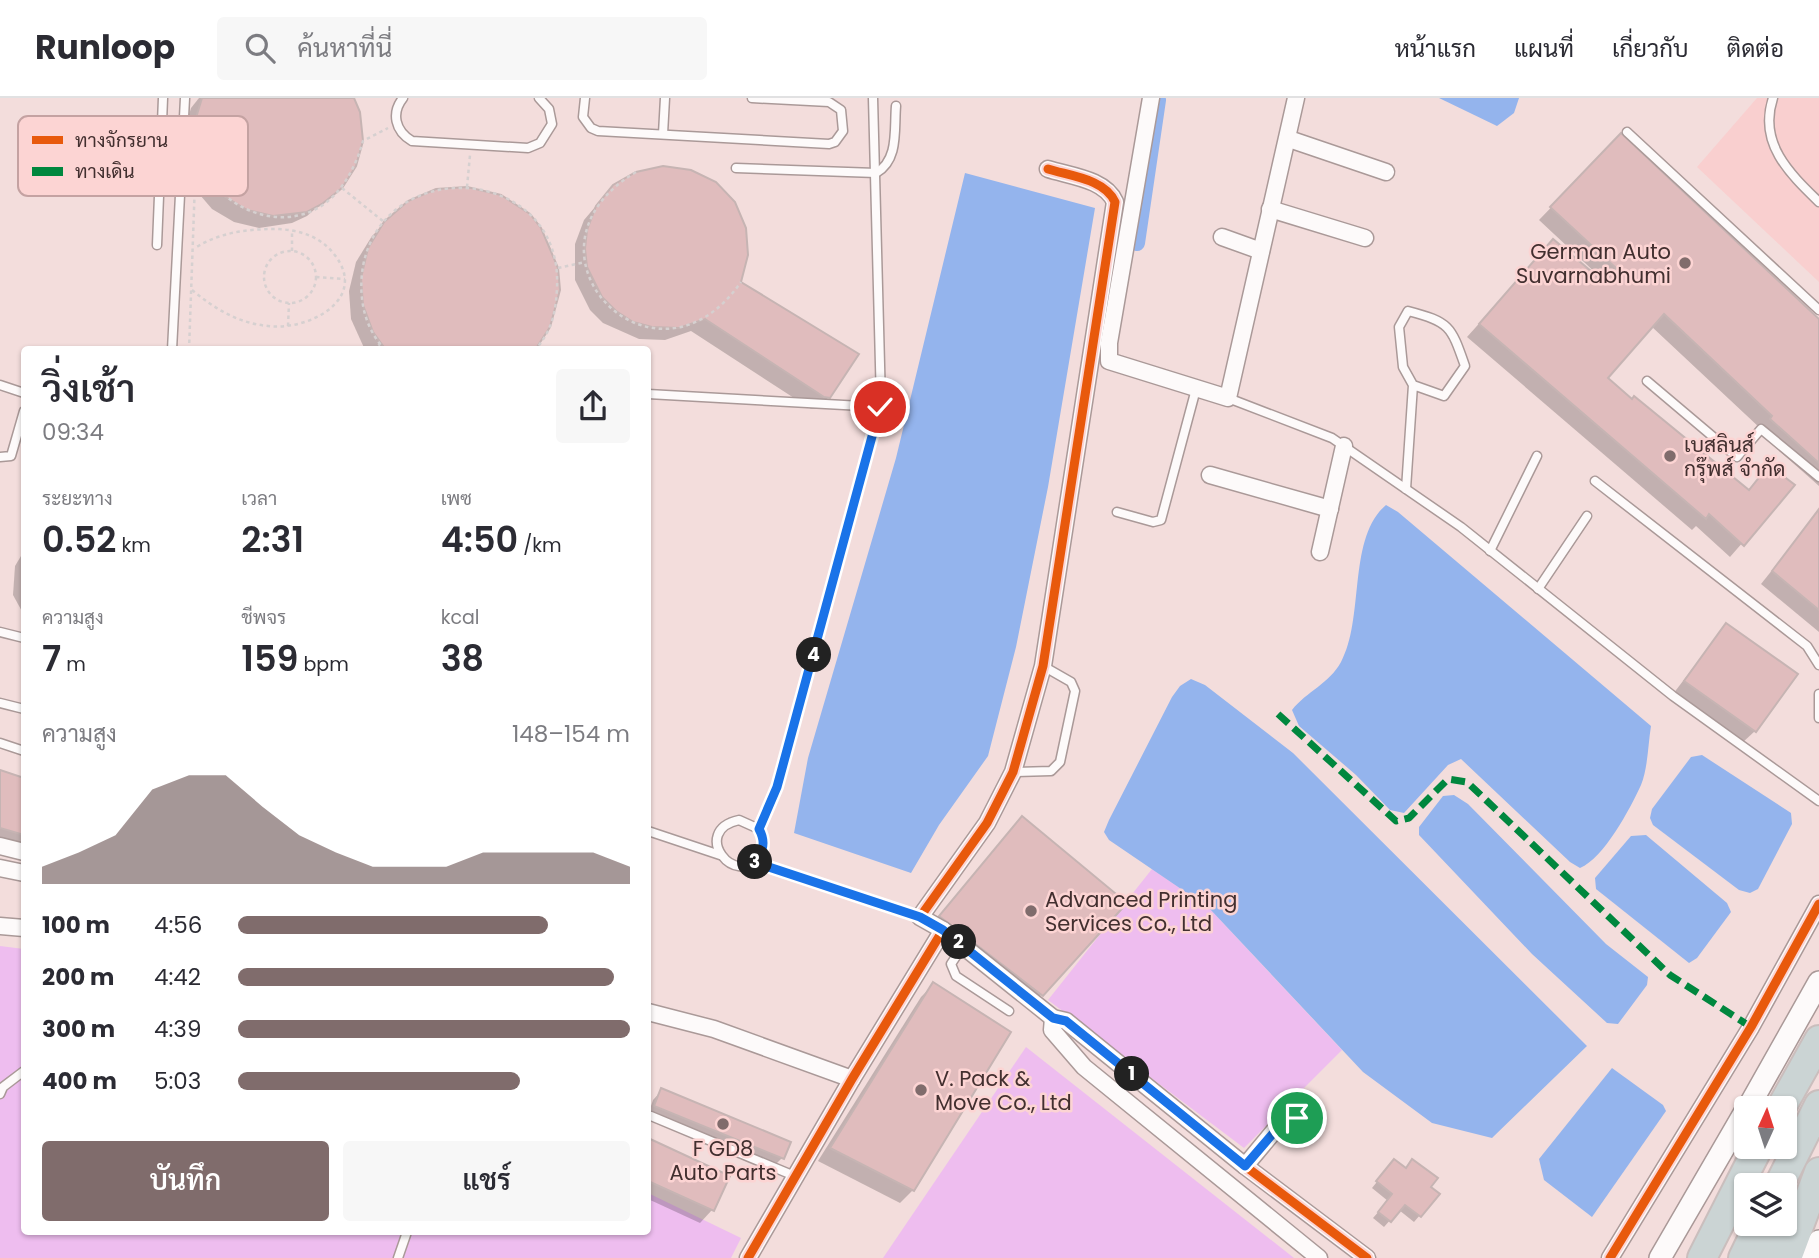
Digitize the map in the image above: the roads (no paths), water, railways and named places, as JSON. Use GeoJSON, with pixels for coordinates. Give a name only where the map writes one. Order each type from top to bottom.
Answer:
{"type":"FeatureCollection","features":[{"type":"Feature","properties":{"kind":"highway"},"geometry":{"type":"LineString","coordinates":[[1787,1096],[1819,1040]]}},
{"type":"Feature","properties":{"kind":"highway"},"geometry":{"type":"LineString","coordinates":[[1785,1173],[1819,1105]]}},
{"type":"Feature","properties":{"kind":"highway"},"geometry":{"type":"LineString","coordinates":[[1702,1258],[1752,1159]]}},
{"type":"Feature","properties":{"kind":"highway"},"geometry":{"type":"LineString","coordinates":[[1797,1203],[1819,1166]]}},
{"type":"Feature","properties":{"kind":"highway"},"geometry":{"type":"LineString","coordinates":[[1787,1258],[1819,1172]]}},
{"type":"Feature","properties":{"kind":"highway"},"geometry":{"type":"LineString","coordinates":[[1743,1258],[1754,1236]]}},
{"type":"Feature","properties":{"kind":"highway"},"geometry":{"type":"LineString","coordinates":[[1764,1258],[1777,1236]]}},
{"type":"Feature","properties":{"kind":"main road"},"geometry":{"type":"LineString","coordinates":[[1754,1096],[1819,982]]}},
{"type":"Feature","properties":{"kind":"main road"},"geometry":{"type":"LineString","coordinates":[[1660,1258],[1734,1131]]}},
{"type":"Feature","properties":{"kind":"main road"},"geometry":{"type":"LineString","coordinates":[[1811,1258],[1819,1241]]}},
{"type":"Feature","properties":{"kind":"street"},"geometry":{"type":"LineString","coordinates":[[1151,98],[1109,343],[1109,361],[1228,398],[1270,209],[1289,139],[1296,98]]}},
{"type":"Feature","properties":{"kind":"street"},"geometry":{"type":"LineString","coordinates":[[1289,139],[1386,172]]}},
{"type":"Feature","properties":{"kind":"street"},"geometry":{"type":"LineString","coordinates":[[1048,169],[1102,186],[1111,193],[1115,202],[1043,666],[1013,772],[987,823],[920,917],[963,945],[1053,1018],[1066,1021],[1245,1166],[1367,1258]]}},
{"type":"Feature","properties":{"kind":"street"},"geometry":{"type":"LineString","coordinates":[[1270,209],[1366,238]]}},
{"type":"Feature","properties":{"kind":"street"},"geometry":{"type":"LineString","coordinates":[[1222,237],[1261,251]]}},
{"type":"Feature","properties":{"kind":"street"},"geometry":{"type":"LineString","coordinates":[[1320,552],[1344,446]]}},
{"type":"Feature","properties":{"kind":"street"},"geometry":{"type":"LineString","coordinates":[[1210,475],[1330,509]]}},
{"type":"Feature","properties":{"kind":"street"},"geometry":{"type":"LineString","coordinates":[[0,846],[21,851]]}},
{"type":"Feature","properties":{"kind":"street"},"geometry":{"type":"LineString","coordinates":[[0,868],[21,872]]}},
{"type":"Feature","properties":{"kind":"street"},"geometry":{"type":"LineString","coordinates":[[1610,1258],[1751,1027],[1819,904]]}},
{"type":"Feature","properties":{"kind":"street"},"geometry":{"type":"LineString","coordinates":[[0,926],[21,928]]}},
{"type":"Feature","properties":{"kind":"street"},"geometry":{"type":"LineString","coordinates":[[748,1258],[943,930]]}},
{"type":"Feature","properties":{"kind":"street"},"geometry":{"type":"LineString","coordinates":[[651,1013],[714,1030],[852,1079]]}},
{"type":"Feature","properties":{"kind":"street"},"geometry":{"type":"LineString","coordinates":[[1053,1018],[1052,1030],[1084,1067],[1319,1258]]}},
{"type":"Feature","properties":{"kind":"street"},"geometry":{"type":"LineString","coordinates":[[1245,1166],[1288,1116],[1297,1118]]}},
{"type":"Feature","properties":{"kind":"lane"},"geometry":{"type":"LineString","coordinates":[[162,116],[163,98]]}},
{"type":"Feature","properties":{"kind":"lane"},"geometry":{"type":"LineString","coordinates":[[184,116],[185,98]]}},
{"type":"Feature","properties":{"kind":"lane"},"geometry":{"type":"LineString","coordinates":[[403,98],[396,110],[397,124],[404,136],[412,141],[528,148],[540,143],[549,132],[552,119],[549,109],[539,98]]}},
{"type":"Feature","properties":{"kind":"lane"},"geometry":{"type":"LineString","coordinates":[[585,98],[583,117],[592,128],[829,144],[835,142],[844,131],[844,117],[837,106],[752,98]]}},
{"type":"Feature","properties":{"kind":"lane"},"geometry":{"type":"LineString","coordinates":[[663,134],[665,98]]}},
{"type":"Feature","properties":{"kind":"lane"},"geometry":{"type":"LineString","coordinates":[[754,862],[764,843],[759,829],[777,787],[880,407],[873,98]]}},
{"type":"Feature","properties":{"kind":"lane"},"geometry":{"type":"LineString","coordinates":[[1773,98],[1768,120],[1770,143],[1798,181],[1819,202]]}},
{"type":"Feature","properties":{"kind":"lane"},"geometry":{"type":"LineString","coordinates":[[736,168],[876,173],[887,166],[891,158],[896,106]]}},
{"type":"Feature","properties":{"kind":"lane"},"geometry":{"type":"LineString","coordinates":[[1627,132],[1819,310]]}},
{"type":"Feature","properties":{"kind":"lane"},"geometry":{"type":"LineString","coordinates":[[157,245],[159,196]]}},
{"type":"Feature","properties":{"kind":"lane"},"geometry":{"type":"LineString","coordinates":[[172,346],[180,196]]}},
{"type":"Feature","properties":{"kind":"lane"},"geometry":{"type":"LineString","coordinates":[[1406,489],[1413,385],[1403,367],[1399,327],[1408,310],[1440,319],[1453,330],[1465,366],[1444,396],[1413,385]]}},
{"type":"Feature","properties":{"kind":"lane"},"geometry":{"type":"LineString","coordinates":[[1647,381],[1737,457],[1761,429],[1819,477]]}},
{"type":"Feature","properties":{"kind":"lane"},"geometry":{"type":"LineString","coordinates":[[0,385],[21,392]]}},
{"type":"Feature","properties":{"kind":"lane"},"geometry":{"type":"LineString","coordinates":[[1117,512],[1153,522],[1161,520],[1196,389]]}},
{"type":"Feature","properties":{"kind":"lane"},"geometry":{"type":"LineString","coordinates":[[651,394],[880,407]]}},
{"type":"Feature","properties":{"kind":"lane"},"geometry":{"type":"LineString","coordinates":[[1228,398],[1281,416],[1344,446],[1490,551],[1672,696],[1819,801]]}},
{"type":"Feature","properties":{"kind":"lane"},"geometry":{"type":"LineString","coordinates":[[0,457],[11,456],[21,421]]}},
{"type":"Feature","properties":{"kind":"lane"},"geometry":{"type":"LineString","coordinates":[[1490,551],[1536,456]]}},
{"type":"Feature","properties":{"kind":"lane"},"geometry":{"type":"LineString","coordinates":[[1595,481],[1807,646],[1819,665]]}},
{"type":"Feature","properties":{"kind":"lane"},"geometry":{"type":"LineString","coordinates":[[1538,589],[1587,516]]}},
{"type":"Feature","properties":{"kind":"lane"},"geometry":{"type":"LineString","coordinates":[[0,632],[21,637]]}},
{"type":"Feature","properties":{"kind":"lane"},"geometry":{"type":"LineString","coordinates":[[1013,772],[1051,771],[1060,762],[1075,691],[1071,682],[1043,666]]}},
{"type":"Feature","properties":{"kind":"lane"},"geometry":{"type":"LineString","coordinates":[[1819,694],[1819,718]]}},
{"type":"Feature","properties":{"kind":"lane"},"geometry":{"type":"LineString","coordinates":[[0,703],[21,708]]}},
{"type":"Feature","properties":{"kind":"lane"},"geometry":{"type":"LineString","coordinates":[[0,743],[21,750]]}},
{"type":"Feature","properties":{"kind":"lane"},"geometry":{"type":"LineString","coordinates":[[720,855],[717,839],[724,826],[739,820],[759,829]]}},
{"type":"Feature","properties":{"kind":"lane"},"geometry":{"type":"LineString","coordinates":[[651,832],[720,855],[732,865],[754,862],[920,917]]}},
{"type":"Feature","properties":{"kind":"lane"},"geometry":{"type":"LineString","coordinates":[[963,945],[951,964],[956,976],[1009,1011]]}},
{"type":"Feature","properties":{"kind":"lane"},"geometry":{"type":"LineString","coordinates":[[0,1094],[3,1087],[21,1073]]}},
{"type":"Feature","properties":{"kind":"lane"},"geometry":{"type":"LineString","coordinates":[[651,1116],[797,1177]]}},
{"type":"Feature","properties":{"kind":"lane"},"geometry":{"type":"LineString","coordinates":[[398,1258],[406,1235]]}},
{"type":"Feature","properties":{"kind":"water"},"geometry":{"type":"Polygon","coordinates":[[[1439,98],[1519,98],[1514,113],[1497,126],[1439,98]]]}},
{"type":"Feature","properties":{"kind":"water"},"geometry":{"type":"Polygon","coordinates":[[[965,173],[1095,208],[1048,487],[1016,647],[988,756],[939,825],[911,873],[794,833],[808,758],[896,458],[965,173]]]}},
{"type":"Feature","properties":{"kind":"water"},"geometry":{"type":"Polygon","coordinates":[[[1386,505],[1398,512],[1651,726],[1645,771],[1636,795],[1607,844],[1589,863],[1580,868],[1570,862],[1461,759],[1448,765],[1404,813],[1390,810],[1356,775],[1299,726],[1292,710],[1324,682],[1341,662],[1353,624],[1366,537],[1374,519],[1386,505]]]}},
{"type":"Feature","properties":{"kind":"water"},"geometry":{"type":"Polygon","coordinates":[[[1191,679],[1205,685],[1293,753],[1587,1046],[1492,1138],[1432,1123],[1363,1072],[1209,908],[1109,840],[1104,832],[1109,820],[1172,697],[1180,686],[1191,679]]]}},
{"type":"Feature","properties":{"kind":"water"},"geometry":{"type":"Polygon","coordinates":[[[1702,755],[1791,813],[1792,824],[1758,889],[1750,893],[1739,890],[1653,825],[1650,818],[1652,809],[1691,757],[1702,755]]]}},
{"type":"Feature","properties":{"kind":"water"},"geometry":{"type":"Polygon","coordinates":[[[1454,795],[1468,804],[1606,944],[1648,977],[1647,985],[1618,1024],[1607,1023],[1532,954],[1419,835],[1419,827],[1443,796],[1454,795]]]}},
{"type":"Feature","properties":{"kind":"water"},"geometry":{"type":"Polygon","coordinates":[[[1646,835],[1727,903],[1731,912],[1697,958],[1689,963],[1596,889],[1595,878],[1631,836],[1646,835]]]}},
{"type":"Feature","properties":{"kind":"water"},"geometry":{"type":"Polygon","coordinates":[[[1612,1068],[1663,1105],[1666,1111],[1592,1217],[1544,1180],[1539,1159],[1612,1068]]]}},
{"type":"Feature","properties":{"kind":"waterway"},"geometry":{"type":"LineString","coordinates":[[1137,243],[1158,100]]}},
{"type":"Feature","properties":{"kind":"place","name":"German Auto Suvarnabhumi"},"geometry":{"type":"Point","coordinates":[1685,263]}},
{"type":"Feature","properties":{"kind":"place","name":"เบสลินส์ กรุ๊พส์ จำกัด"},"geometry":{"type":"Point","coordinates":[1670,456]}},
{"type":"Feature","properties":{"kind":"place","name":"Advanced Printing Services Co., Ltd"},"geometry":{"type":"Point","coordinates":[1031,911]}},
{"type":"Feature","properties":{"kind":"place","name":"V. Pack & Move Co., Ltd"},"geometry":{"type":"Point","coordinates":[921,1090]}},
{"type":"Feature","properties":{"kind":"place","name":"F GD8 Auto Parts"},"geometry":{"type":"Point","coordinates":[723,1124]}}]}
